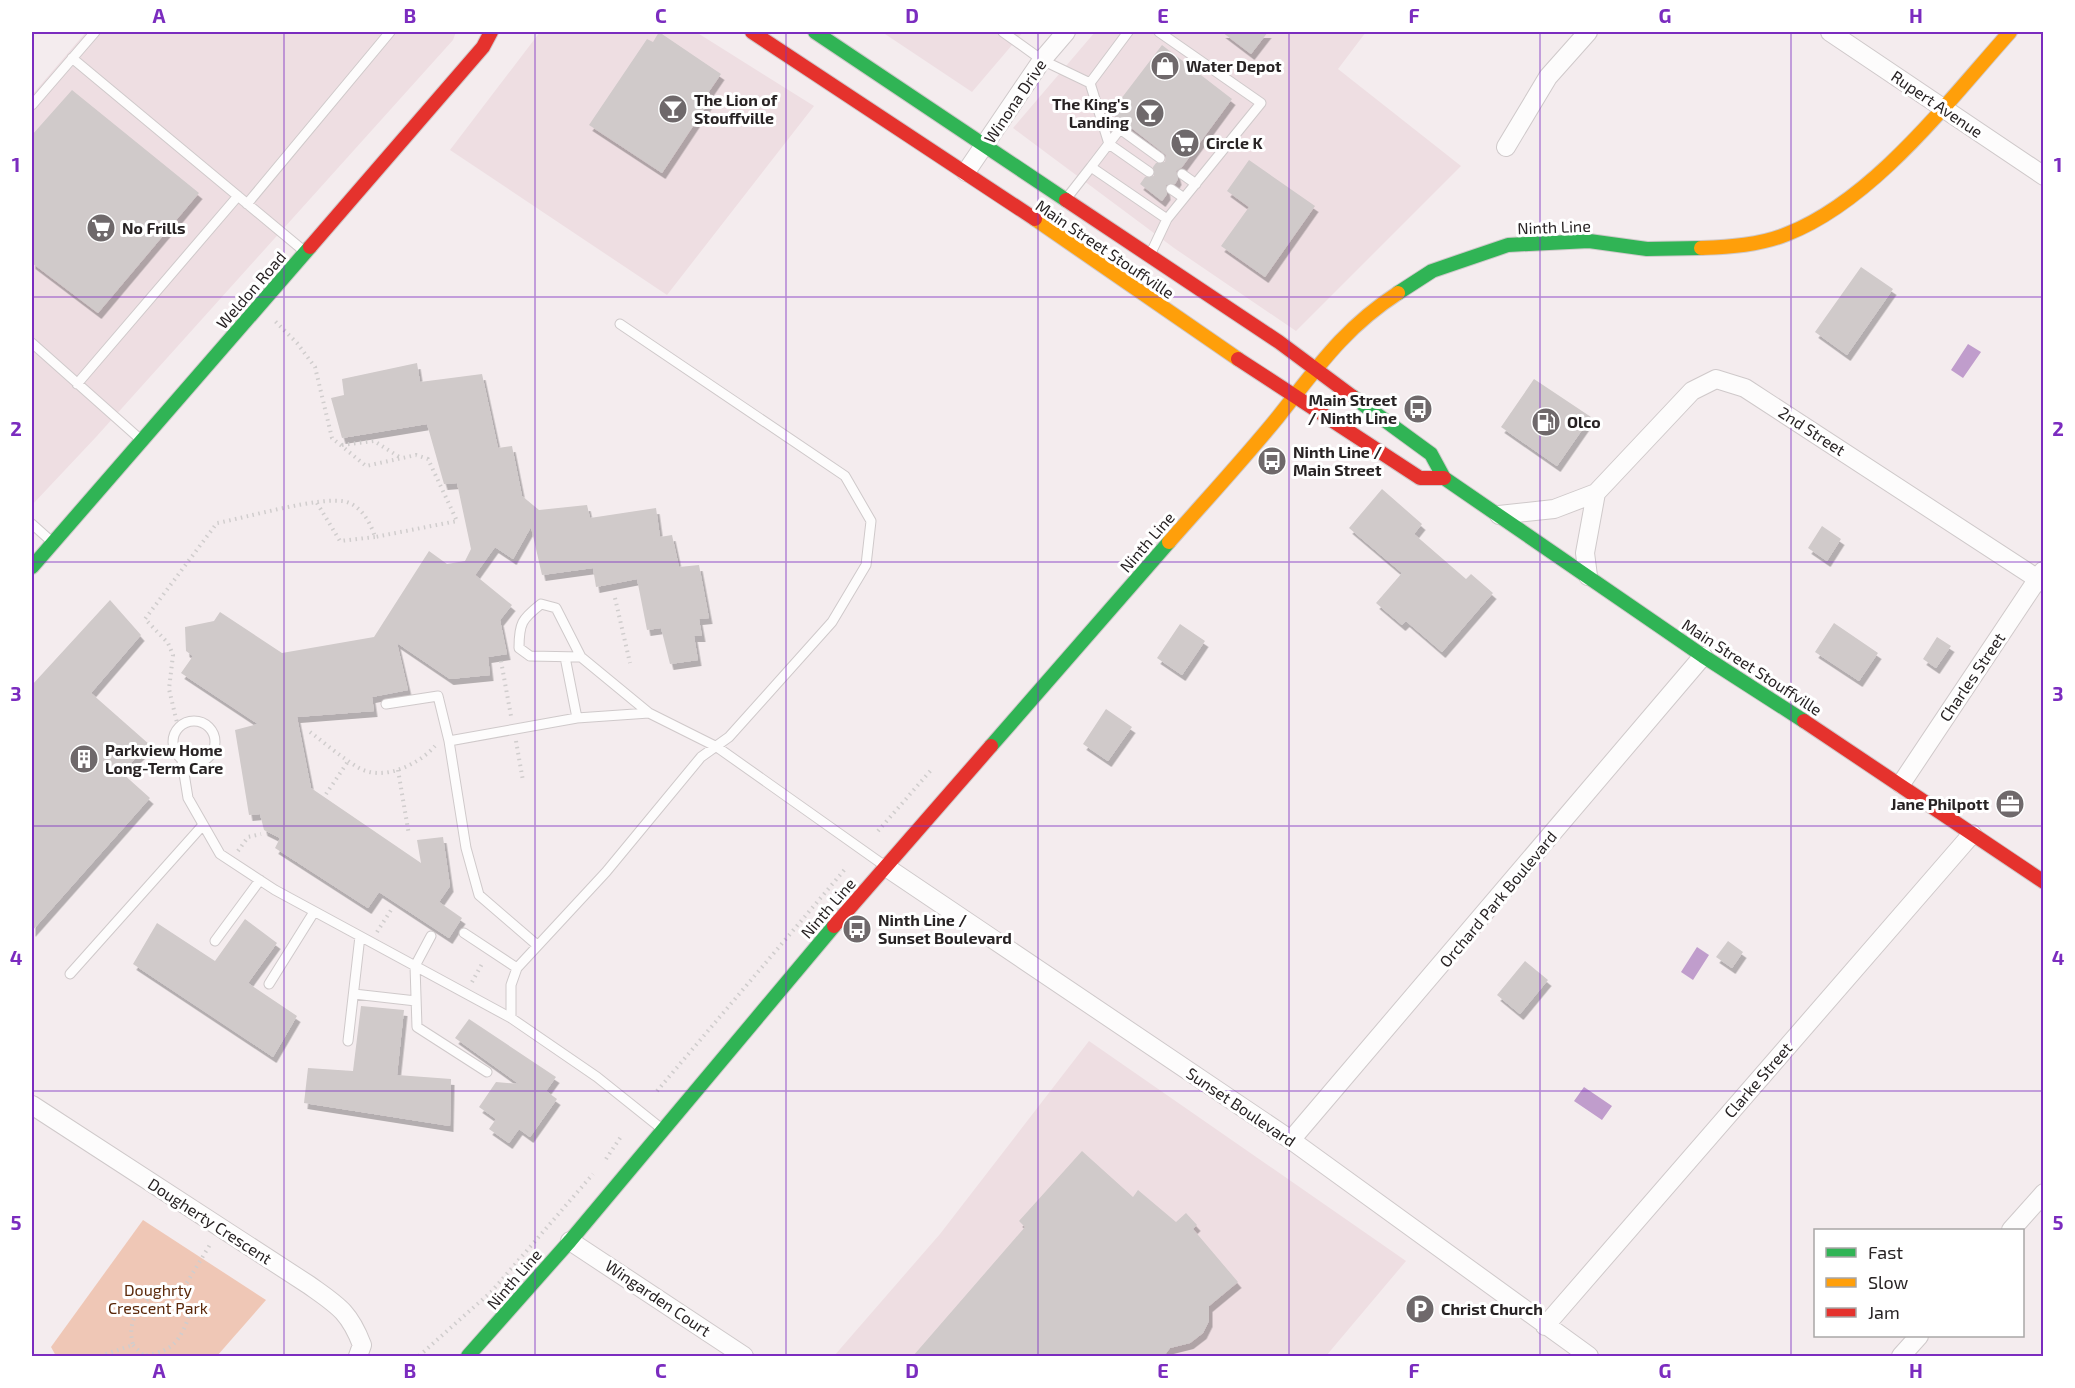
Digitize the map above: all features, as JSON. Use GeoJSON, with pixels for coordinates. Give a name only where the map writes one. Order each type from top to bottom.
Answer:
{"type":"FeatureCollection","features":[{"type":"Feature","properties":{"kind":"main road","name":"Weldon Road"},"geometry":{"type":"LineString","coordinates":[[32,567],[483,47],[491,32]]}},
{"type":"Feature","properties":{"kind":"main road","name":"Main Street Stouffville"},"geometry":{"type":"LineString","coordinates":[[752,32],[966,172],[1294,398],[1420,478],[1444,478]]}},
{"type":"Feature","properties":{"kind":"main road","name":"Main Street Stouffville"},"geometry":{"type":"LineString","coordinates":[[815,32],[1316,369],[1431,454],[1444,478],[1703,656],[1900,784],[2043,882]]}},
{"type":"Feature","properties":{"kind":"main road","name":"Ninth Line"},"geometry":{"type":"LineString","coordinates":[[468,1356],[570,1241],[662,1129],[886,867],[1294,398],[1330,349],[1379,304],[1432,271],[1508,245],[1589,241],[1647,249],[1734,247],[1787,234],[1846,201],[1899,156],[2010,32]]}},
{"type":"Feature","properties":{"kind":"street","name":"Winona Drive"},"geometry":{"type":"LineString","coordinates":[[966,172],[1042,60],[1066,32]]}},
{"type":"Feature","properties":{"kind":"street"},"geometry":{"type":"LineString","coordinates":[[1506,147],[1548,77],[1587,32]]}},
{"type":"Feature","properties":{"kind":"street","name":"Rupert Avenue"},"geometry":{"type":"LineString","coordinates":[[1830,32],[2043,176]]}},
{"type":"Feature","properties":{"kind":"street","name":"2nd Street"},"geometry":{"type":"LineString","coordinates":[[1499,515],[1554,509],[1596,493],[1692,391],[1716,379],[1745,388],[2042,578]]}},
{"type":"Feature","properties":{"kind":"street"},"geometry":{"type":"LineString","coordinates":[[1588,576],[1587,536],[1596,493]]}},
{"type":"Feature","properties":{"kind":"street","name":"Charles Street"},"geometry":{"type":"LineString","coordinates":[[1900,784],[2042,578]]}},
{"type":"Feature","properties":{"kind":"street","name":"Orchard Park Boulevard"},"geometry":{"type":"LineString","coordinates":[[1291,1140],[1703,656]]}},
{"type":"Feature","properties":{"kind":"street","name":"Clarke Street"},"geometry":{"type":"LineString","coordinates":[[1545,1326],[1972,834]]}},
{"type":"Feature","properties":{"kind":"street","name":"Sunset Boulevard"},"geometry":{"type":"LineString","coordinates":[[886,867],[1291,1140],[1589,1356]]}},
{"type":"Feature","properties":{"kind":"street","name":"Dougherty Crescent"},"geometry":{"type":"LineString","coordinates":[[32,1105],[309,1285],[344,1311],[353,1323],[362,1344],[358,1356]]}},
{"type":"Feature","properties":{"kind":"street"},"geometry":{"type":"LineString","coordinates":[[2012,1229],[2043,1193]]}},
{"type":"Feature","properties":{"kind":"street","name":"Wingarden Court"},"geometry":{"type":"LineString","coordinates":[[570,1241],[744,1356]]}},
{"type":"Feature","properties":{"kind":"street"},"geometry":{"type":"LineString","coordinates":[[1901,1356],[1917,1337]]}},
{"type":"Feature","properties":{"kind":"lane"},"geometry":{"type":"LineString","coordinates":[[32,105],[95,32]]}},
{"type":"Feature","properties":{"kind":"lane"},"geometry":{"type":"LineString","coordinates":[[247,204],[390,32]]}},
{"type":"Feature","properties":{"kind":"lane"},"geometry":{"type":"LineString","coordinates":[[1003,32],[1042,60],[1090,83],[1109,144],[1149,172]]}},
{"type":"Feature","properties":{"kind":"lane"},"geometry":{"type":"LineString","coordinates":[[1090,83],[1128,32]]}},
{"type":"Feature","properties":{"kind":"lane"},"geometry":{"type":"LineString","coordinates":[[1149,257],[1167,219],[1261,104],[1159,32]]}},
{"type":"Feature","properties":{"kind":"lane"},"geometry":{"type":"LineString","coordinates":[[72,58],[306,253]]}},
{"type":"Feature","properties":{"kind":"lane"},"geometry":{"type":"LineString","coordinates":[[1066,200],[1120,129],[1160,158]]}},
{"type":"Feature","properties":{"kind":"lane"},"geometry":{"type":"LineString","coordinates":[[1091,167],[1167,219]]}},
{"type":"Feature","properties":{"kind":"lane"},"geometry":{"type":"LineString","coordinates":[[1182,174],[1196,184]]}},
{"type":"Feature","properties":{"kind":"lane"},"geometry":{"type":"LineString","coordinates":[[1171,189],[1184,198]]}},
{"type":"Feature","properties":{"kind":"lane"},"geometry":{"type":"LineString","coordinates":[[77,384],[237,196]]}},
{"type":"Feature","properties":{"kind":"lane"},"geometry":{"type":"LineString","coordinates":[[511,1018],[511,986],[517,968],[606,872],[701,757],[729,737],[832,622],[866,565],[871,521],[845,476],[620,324]]}},
{"type":"Feature","properties":{"kind":"lane"},"geometry":{"type":"LineString","coordinates":[[32,343],[142,442]]}},
{"type":"Feature","properties":{"kind":"lane"},"geometry":{"type":"LineString","coordinates":[[32,524],[53,543]]}},
{"type":"Feature","properties":{"kind":"lane"},"geometry":{"type":"LineString","coordinates":[[580,657],[530,656],[519,648],[519,627],[541,604],[556,608],[580,657],[649,713],[717,747],[886,867]]}},
{"type":"Feature","properties":{"kind":"lane"},"geometry":{"type":"LineString","coordinates":[[565,657],[577,718]]}},
{"type":"Feature","properties":{"kind":"lane"},"geometry":{"type":"LineString","coordinates":[[386,704],[438,696],[449,741],[466,848],[479,895],[537,945]]}},
{"type":"Feature","properties":{"kind":"lane"},"geometry":{"type":"LineString","coordinates":[[449,741],[577,718],[649,713]]}},
{"type":"Feature","properties":{"kind":"lane"},"geometry":{"type":"LineString","coordinates":[[182,761],[194,765],[203,762],[216,745],[208,725],[194,720],[178,727],[172,743],[182,761],[188,798],[220,854],[314,912],[511,1018],[597,1077],[662,1129]]}},
{"type":"Feature","properties":{"kind":"lane"},"geometry":{"type":"LineString","coordinates":[[70,974],[203,825]]}},
{"type":"Feature","properties":{"kind":"lane"},"geometry":{"type":"LineString","coordinates":[[215,941],[260,880]]}},
{"type":"Feature","properties":{"kind":"lane"},"geometry":{"type":"LineString","coordinates":[[269,984],[314,912]]}},
{"type":"Feature","properties":{"kind":"lane"},"geometry":{"type":"LineString","coordinates":[[464,933],[517,968]]}},
{"type":"Feature","properties":{"kind":"lane"},"geometry":{"type":"LineString","coordinates":[[348,1041],[360,936]]}},
{"type":"Feature","properties":{"kind":"lane"},"geometry":{"type":"LineString","coordinates":[[431,936],[415,966],[417,1027],[487,1072]]}},
{"type":"Feature","properties":{"kind":"lane"},"geometry":{"type":"LineString","coordinates":[[354,994],[416,1001]]}},
{"type":"Feature","properties":{"kind":"path"},"geometry":{"type":"LineString","coordinates":[[260,306],[297,343],[315,367],[332,438],[366,466],[416,455],[428,459],[457,521],[375,537],[340,541],[317,503]]}},
{"type":"Feature","properties":{"kind":"path"},"geometry":{"type":"LineString","coordinates":[[342,446],[374,441],[401,458]]}},
{"type":"Feature","properties":{"kind":"path"},"geometry":{"type":"LineString","coordinates":[[178,727],[169,689],[173,655],[168,644],[145,619],[218,523],[317,503],[348,502],[370,520],[375,537]]}},
{"type":"Feature","properties":{"kind":"path"},"geometry":{"type":"LineString","coordinates":[[615,598],[630,663]]}},
{"type":"Feature","properties":{"kind":"path"},"geometry":{"type":"LineString","coordinates":[[310,732],[361,769],[375,773],[398,770],[425,758],[438,743],[449,741]]}},
{"type":"Feature","properties":{"kind":"path"},"geometry":{"type":"LineString","coordinates":[[326,794],[349,760]]}},
{"type":"Feature","properties":{"kind":"path"},"geometry":{"type":"LineString","coordinates":[[878,831],[932,769]]}},
{"type":"Feature","properties":{"kind":"path"},"geometry":{"type":"LineString","coordinates":[[398,770],[410,836]]}},
{"type":"Feature","properties":{"kind":"path"},"geometry":{"type":"LineString","coordinates":[[230,861],[248,837],[261,834]]}},
{"type":"Feature","properties":{"kind":"path"},"geometry":{"type":"LineString","coordinates":[[657,1091],[846,868]]}},
{"type":"Feature","properties":{"kind":"path"},"geometry":{"type":"LineString","coordinates":[[370,942],[393,907]]}},
{"type":"Feature","properties":{"kind":"path"},"geometry":{"type":"LineString","coordinates":[[466,993],[490,950]]}},
{"type":"Feature","properties":{"kind":"path"},"geometry":{"type":"LineString","coordinates":[[605,1160],[622,1135]]}},
{"type":"Feature","properties":{"kind":"path"},"geometry":{"type":"LineString","coordinates":[[419,1356],[492,1291],[597,1169]]}},
{"type":"Feature","properties":{"kind":"path"},"geometry":{"type":"LineString","coordinates":[[183,1290],[220,1227]]}},
{"type":"Feature","properties":{"kind":"path"},"geometry":{"type":"LineString","coordinates":[[162,1288],[183,1290],[191,1311],[177,1342],[163,1353],[144,1356],[133,1345],[129,1331],[139,1305],[162,1288]]}},
{"type":"Feature","properties":{"kind":"path"},"geometry":{"type":"LineString","coordinates":[[100,1356],[133,1345]]}},
{"type":"Feature","properties":{"kind":"shaded area"},"geometry":{"type":"Polygon","coordinates":[[[86,32],[456,32],[453,40],[96,437],[32,505],[32,95],[86,32]]]}},
{"type":"Feature","properties":{"kind":"shaded area"},"geometry":{"type":"Polygon","coordinates":[[[540,32],[696,32],[814,106],[667,295],[450,150],[540,32]]]}},
{"type":"Feature","properties":{"kind":"shaded area"},"geometry":{"type":"Polygon","coordinates":[[[882,32],[1023,32],[972,92],[882,32]]]}},
{"type":"Feature","properties":{"kind":"shaded area"},"geometry":{"type":"Polygon","coordinates":[[[1095,32],[1366,32],[1338,69],[1461,166],[1296,331],[1174,248],[1013,128],[1095,32]]]}},
{"type":"Feature","properties":{"kind":"shaded area"},"geometry":{"type":"Polygon","coordinates":[[[1968,344],[1981,352],[1963,378],[1951,370],[1968,344]]]}},
{"type":"Feature","properties":{"kind":"shaded area"},"geometry":{"type":"Polygon","coordinates":[[[1697,947],[1709,955],[1693,980],[1681,972],[1697,947]]]}},
{"type":"Feature","properties":{"kind":"shaded area"},"geometry":{"type":"Polygon","coordinates":[[[1089,1041],[1406,1261],[1326,1356],[834,1356],[940,1234],[1089,1041]]]}},
{"type":"Feature","properties":{"kind":"shaded area"},"geometry":{"type":"Polygon","coordinates":[[[1584,1087],[1612,1106],[1602,1120],[1574,1101],[1584,1087]]]}},
{"type":"Feature","properties":{"kind":"green space","name":"Doughrty Crescent Park"},"geometry":{"type":"Polygon","coordinates":[[[143,1220],[266,1300],[217,1356],[56,1356],[51,1347],[143,1220]]]}},
{"type":"Feature","properties":{"kind":"building"},"geometry":{"type":"Polygon","coordinates":[[[659,32],[721,74],[708,93],[713,96],[662,173],[589,125],[647,39],[653,42],[659,32]]]}},
{"type":"Feature","properties":{"kind":"building"},"geometry":{"type":"Polygon","coordinates":[[[1222,32],[1268,32],[1251,54],[1222,32]]]}},
{"type":"Feature","properties":{"kind":"building"},"geometry":{"type":"Polygon","coordinates":[[[1162,45],[1232,99],[1182,167],[1176,171],[1178,179],[1175,184],[1166,185],[1167,194],[1162,201],[1140,184],[1145,177],[1154,176],[1153,167],[1156,163],[1165,162],[1166,155],[1111,112],[1162,45]]]}},
{"type":"Feature","properties":{"kind":"building","name":"No Frills"},"geometry":{"type":"Polygon","coordinates":[[[72,90],[199,193],[98,313],[32,263],[32,135],[72,90]]]}},
{"type":"Feature","properties":{"kind":"building"},"geometry":{"type":"Polygon","coordinates":[[[1249,160],[1315,206],[1265,277],[1221,246],[1249,207],[1227,191],[1249,160]]]}},
{"type":"Feature","properties":{"kind":"building"},"geometry":{"type":"Polygon","coordinates":[[[1861,267],[1893,289],[1847,355],[1815,332],[1861,267]]]}},
{"type":"Feature","properties":{"kind":"building"},"geometry":{"type":"Polygon","coordinates":[[[417,363],[420,382],[482,374],[498,448],[512,446],[522,496],[539,510],[587,505],[590,518],[656,508],[660,537],[672,535],[679,567],[699,565],[709,618],[699,619],[702,636],[694,636],[698,660],[670,664],[661,628],[647,630],[637,579],[596,587],[593,568],[542,575],[531,527],[513,559],[495,547],[475,575],[512,605],[500,620],[507,654],[488,657],[490,675],[450,679],[397,643],[408,690],[372,697],[374,711],[297,717],[311,788],[421,863],[417,840],[443,837],[450,886],[439,902],[462,918],[449,938],[379,892],[368,908],[275,848],[280,838],[264,830],[260,814],[249,815],[235,730],[258,724],[181,673],[193,656],[186,651],[185,627],[214,621],[220,612],[282,653],[374,637],[429,551],[447,564],[465,561],[471,549],[457,483],[444,484],[427,424],[342,438],[331,398],[344,395],[342,379],[417,363]]]}},
{"type":"Feature","properties":{"kind":"building","name":"Olco"},"geometry":{"type":"Polygon","coordinates":[[[1534,379],[1591,417],[1557,466],[1501,427],[1534,379]]]}},
{"type":"Feature","properties":{"kind":"building"},"geometry":{"type":"Polygon","coordinates":[[[1382,489],[1422,524],[1414,534],[1466,579],[1471,574],[1493,593],[1442,652],[1406,621],[1402,625],[1376,603],[1402,573],[1349,528],[1382,489]]]}},
{"type":"Feature","properties":{"kind":"building"},"geometry":{"type":"Polygon","coordinates":[[[1822,526],[1841,539],[1827,561],[1808,548],[1822,526]]]}},
{"type":"Feature","properties":{"kind":"building","name":"Parkview Home Long-Term Care"},"geometry":{"type":"Polygon","coordinates":[[[110,600],[141,635],[91,693],[150,745],[121,772],[150,798],[32,931],[32,685],[110,600]]]}},
{"type":"Feature","properties":{"kind":"building"},"geometry":{"type":"Polygon","coordinates":[[[1834,623],[1878,653],[1859,681],[1815,652],[1834,623]]]}},
{"type":"Feature","properties":{"kind":"building"},"geometry":{"type":"Polygon","coordinates":[[[1180,624],[1205,641],[1182,675],[1157,658],[1180,624]]]}},
{"type":"Feature","properties":{"kind":"building"},"geometry":{"type":"Polygon","coordinates":[[[1937,637],[1951,646],[1936,668],[1923,659],[1937,637]]]}},
{"type":"Feature","properties":{"kind":"building"},"geometry":{"type":"Polygon","coordinates":[[[1106,709],[1132,727],[1108,761],[1083,744],[1106,709]]]}},
{"type":"Feature","properties":{"kind":"building"},"geometry":{"type":"Polygon","coordinates":[[[245,919],[277,943],[248,983],[297,1016],[273,1057],[133,964],[157,923],[215,961],[245,919]]]}},
{"type":"Feature","properties":{"kind":"building"},"geometry":{"type":"Polygon","coordinates":[[[1728,941],[1743,952],[1732,968],[1716,957],[1728,941]]]}},
{"type":"Feature","properties":{"kind":"building"},"geometry":{"type":"Polygon","coordinates":[[[1525,961],[1548,980],[1520,1014],[1497,995],[1525,961]]]}},
{"type":"Feature","properties":{"kind":"building"},"geometry":{"type":"Polygon","coordinates":[[[361,1006],[404,1010],[397,1075],[451,1079],[450,1126],[304,1103],[308,1068],[353,1071],[361,1006]]]}},
{"type":"Feature","properties":{"kind":"building"},"geometry":{"type":"Polygon","coordinates":[[[469,1019],[556,1077],[546,1091],[557,1099],[530,1137],[519,1129],[509,1143],[489,1129],[496,1119],[479,1107],[496,1082],[519,1084],[455,1038],[469,1019]]]}},
{"type":"Feature","properties":{"kind":"building"},"geometry":{"type":"Polygon","coordinates":[[[1082,1151],[1133,1197],[1138,1190],[1176,1222],[1186,1213],[1197,1225],[1193,1229],[1238,1282],[1209,1306],[1209,1321],[1203,1333],[1190,1343],[1170,1348],[1164,1356],[913,1356],[1025,1227],[1019,1221],[1082,1151]]]}},
{"type":"Feature","properties":{"kind":"traffic: fast"},"geometry":{"type":"LineString","coordinates":[[815,32],[1066,200]]}},
{"type":"Feature","properties":{"kind":"traffic: fast"},"geometry":{"type":"LineString","coordinates":[[1398,293],[1432,271],[1508,245],[1589,241],[1647,249],[1701,248]]}},
{"type":"Feature","properties":{"kind":"traffic: fast"},"geometry":{"type":"LineString","coordinates":[[32,567],[310,247]]}},
{"type":"Feature","properties":{"kind":"traffic: fast"},"geometry":{"type":"LineString","coordinates":[[1353,397],[1431,454],[1444,478],[1703,656],[1804,721]]}},
{"type":"Feature","properties":{"kind":"traffic: fast"},"geometry":{"type":"LineString","coordinates":[[991,746],[1169,542]]}},
{"type":"Feature","properties":{"kind":"traffic: fast"},"geometry":{"type":"LineString","coordinates":[[468,1356],[570,1241],[834,926]]}},
{"type":"Feature","properties":{"kind":"traffic: slow"},"geometry":{"type":"LineString","coordinates":[[1701,248],[1745,245],[1777,238],[1819,218],[1850,198],[1880,173],[1936,117],[2010,32]]}},
{"type":"Feature","properties":{"kind":"traffic: slow"},"geometry":{"type":"LineString","coordinates":[[1035,219],[1238,359]]}},
{"type":"Feature","properties":{"kind":"traffic: slow"},"geometry":{"type":"LineString","coordinates":[[1169,542],[1251,449],[1332,350],[1362,320],[1398,293]]}},
{"type":"Feature","properties":{"kind":"traffic: jam"},"geometry":{"type":"LineString","coordinates":[[310,247],[483,47],[491,32]]}},
{"type":"Feature","properties":{"kind":"traffic: jam"},"geometry":{"type":"LineString","coordinates":[[752,32],[1035,219]]}},
{"type":"Feature","properties":{"kind":"traffic: jam"},"geometry":{"type":"LineString","coordinates":[[1066,200],[1279,342],[1353,397]]}},
{"type":"Feature","properties":{"kind":"traffic: jam"},"geometry":{"type":"LineString","coordinates":[[1238,359],[1420,478],[1444,478]]}},
{"type":"Feature","properties":{"kind":"traffic: jam"},"geometry":{"type":"LineString","coordinates":[[1804,721],[2044,882]]}},
{"type":"Feature","properties":{"kind":"traffic: jam"},"geometry":{"type":"LineString","coordinates":[[834,926],[991,746]]}},
{"type":"Feature","properties":{"kind":"place","name":"Water Depot"},"geometry":{"type":"Point","coordinates":[1165,66]}},
{"type":"Feature","properties":{"kind":"place","name":"The Lion of Stouffville"},"geometry":{"type":"Point","coordinates":[673,109]}},
{"type":"Feature","properties":{"kind":"place","name":"The King's Landing"},"geometry":{"type":"Point","coordinates":[1150,113]}},
{"type":"Feature","properties":{"kind":"place","name":"Circle K"},"geometry":{"type":"Point","coordinates":[1185,143]}},
{"type":"Feature","properties":{"kind":"place","name":"No Frills"},"geometry":{"type":"Point","coordinates":[101,228]}},
{"type":"Feature","properties":{"kind":"place","name":"Main Street / Ninth Line"},"geometry":{"type":"Point","coordinates":[1418,409]}},
{"type":"Feature","properties":{"kind":"place","name":"Olco"},"geometry":{"type":"Point","coordinates":[1546,422]}},
{"type":"Feature","properties":{"kind":"place","name":"Ninth Line / Main Street"},"geometry":{"type":"Point","coordinates":[1272,461]}},
{"type":"Feature","properties":{"kind":"place","name":"Parkview Home Long-Term Care"},"geometry":{"type":"Point","coordinates":[84,759]}},
{"type":"Feature","properties":{"kind":"place","name":"Jane Philpott"},"geometry":{"type":"Point","coordinates":[2010,804]}},
{"type":"Feature","properties":{"kind":"place","name":"Ninth Line / Sunset Boulevard"},"geometry":{"type":"Point","coordinates":[857,929]}},
{"type":"Feature","properties":{"kind":"place","name":"Christ Church"},"geometry":{"type":"Point","coordinates":[1420,1309]}}]}
